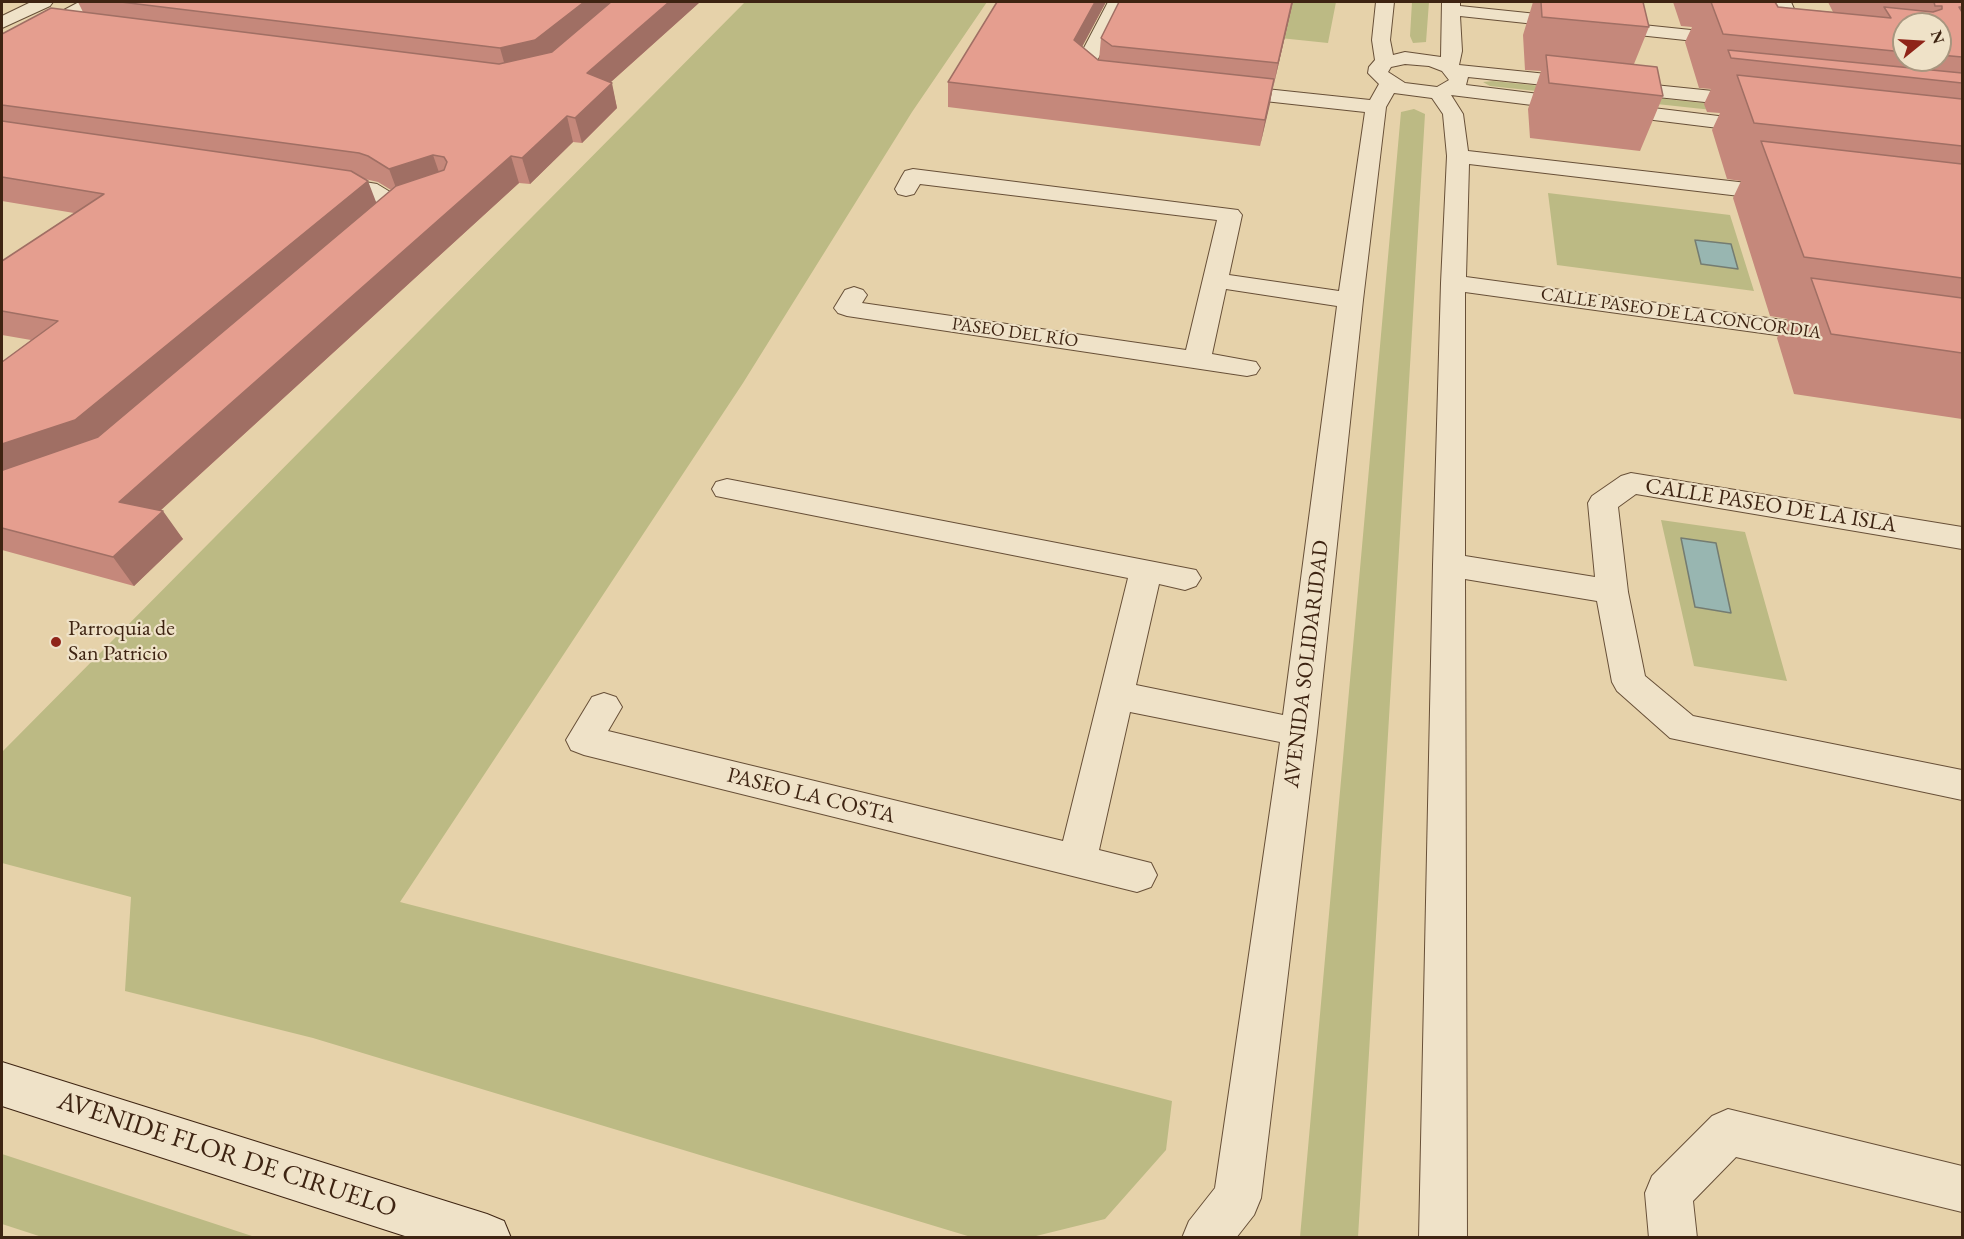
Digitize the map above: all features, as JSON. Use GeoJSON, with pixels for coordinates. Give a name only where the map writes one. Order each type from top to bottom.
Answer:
{"type":"FeatureCollection","features":[{"type":"Feature","properties":{"kind":"street"},"geometry":{"type":"LineString","coordinates":[[2,23],[44,2]]}},
{"type":"Feature","properties":{"kind":"street"},"geometry":{"type":"LineString","coordinates":[[2,51],[92,2]]}},
{"type":"Feature","properties":{"kind":"street"},"geometry":{"type":"LineString","coordinates":[[1117,2],[1086,65],[1104,78],[1128,80]]}},
{"type":"Feature","properties":{"kind":"street","name":"AVENIDA SOLIDARIDAD"},"geometry":{"type":"LineString","coordinates":[[1206,1238],[1238,1198],[1299,732],[1350,300],[1383,84],[1381,40],[1385,2]]}},
{"type":"Feature","properties":{"kind":"street"},"geometry":{"type":"LineString","coordinates":[[1591,2],[1594,25]]}},
{"type":"Feature","properties":{"kind":"street"},"geometry":{"type":"LineString","coordinates":[[1782,2],[1801,46]]}},
{"type":"Feature","properties":{"kind":"street"},"geometry":{"type":"LineString","coordinates":[[1443,1238],[1449,565],[1453,283],[1458,156],[1447,80],[1452,51],[1451,6],[1491,14],[1755,41]]}},
{"type":"Feature","properties":{"kind":"street"},"geometry":{"type":"LineString","coordinates":[[52,23],[80,27]]}},
{"type":"Feature","properties":{"kind":"street"},"geometry":{"type":"LineString","coordinates":[[1778,44],[1824,48]]}},
{"type":"Feature","properties":{"kind":"street"},"geometry":{"type":"LineString","coordinates":[[1383,84],[1406,58],[1419,58],[1447,80],[1775,129]]}},
{"type":"Feature","properties":{"kind":"street"},"geometry":{"type":"LineString","coordinates":[[1211,89],[1317,100],[1383,84],[1412,91],[1447,80],[1776,103]]}},
{"type":"Feature","properties":{"kind":"street"},"geometry":{"type":"LineString","coordinates":[[1458,156],[1808,197]]}},
{"type":"Feature","properties":{"kind":"street"},"geometry":{"type":"LineString","coordinates":[[906,189],[913,176],[1239,216],[1214,280],[1197,360]]}},
{"type":"Feature","properties":{"kind":"street"},"geometry":{"type":"LineString","coordinates":[[309,180],[369,189],[406,202],[362,236]]}},
{"type":"Feature","properties":{"kind":"street"},"geometry":{"type":"LineString","coordinates":[[1214,280],[1350,300]]}},
{"type":"Feature","properties":{"kind":"street","name":"CALLE PASEO DE LA CONCORDIA"},"geometry":{"type":"LineString","coordinates":[[1453,283],[1846,337]]}},
{"type":"Feature","properties":{"kind":"street","name":"PASEO DEL RÍO"},"geometry":{"type":"LineString","coordinates":[[854,295],[847,308],[1247,368]]}},
{"type":"Feature","properties":{"kind":"street","name":"CALLE PASEO DE LA ISLA"},"geometry":{"type":"LineString","coordinates":[[1962,538],[1631,483],[1603,503],[1612,592],[1629,682],[1683,728],[1962,785]]}},
{"type":"Feature","properties":{"kind":"street"},"geometry":{"type":"LineString","coordinates":[[727,489],[1185,578]]}},
{"type":"Feature","properties":{"kind":"street"},"geometry":{"type":"LineString","coordinates":[[1449,565],[1612,592]]}},
{"type":"Feature","properties":{"kind":"street"},"geometry":{"type":"LineString","coordinates":[[1077,862],[1146,570]]}},
{"type":"Feature","properties":{"kind":"street"},"geometry":{"type":"LineString","coordinates":[[1116,695],[1299,732]]}},
{"type":"Feature","properties":{"kind":"street","name":"PASEO LA COSTA"},"geometry":{"type":"LineString","coordinates":[[604,707],[584,740],[1137,875]]}},
{"type":"Feature","properties":{"kind":"street","name":"AVENIDE FLOR DE CIRUELO"},"geometry":{"type":"LineString","coordinates":[[2,1084],[487,1238]]}},
{"type":"Feature","properties":{"kind":"street"},"geometry":{"type":"LineString","coordinates":[[1673,1238],[1669,1193],[1728,1132],[1962,1189]]}},
{"type":"Feature","properties":{"kind":"shaded area"},"geometry":{"type":"Polygon","coordinates":[[[745,2],[987,2],[912,112],[743,383],[400,902],[1172,1101],[1166,1150],[1105,1219],[1032,1237],[971,1237],[313,1038],[125,991],[131,897],[2,863],[2,752],[745,2]]]}},
{"type":"Feature","properties":{"kind":"shaded area"},"geometry":{"type":"Polygon","coordinates":[[[1242,2],[1336,2],[1328,43],[1232,33],[1242,2]]]}},
{"type":"Feature","properties":{"kind":"shaded area"},"geometry":{"type":"Polygon","coordinates":[[[1412,2],[1429,2],[1426,42],[1413,43],[1410,36],[1412,2]]]}},
{"type":"Feature","properties":{"kind":"shaded area"},"geometry":{"type":"Polygon","coordinates":[[[1493,81],[1962,130],[1962,137],[1490,86],[1483,82],[1493,81]]]}},
{"type":"Feature","properties":{"kind":"shaded area"},"geometry":{"type":"Polygon","coordinates":[[[1414,109],[1425,114],[1358,1237],[1300,1237],[1401,112],[1414,109]]]}},
{"type":"Feature","properties":{"kind":"shaded area"},"geometry":{"type":"Polygon","coordinates":[[[1548,193],[1730,215],[1754,291],[1557,265],[1548,193]]]}},
{"type":"Feature","properties":{"kind":"shaded area"},"geometry":{"type":"Polygon","coordinates":[[[1661,520],[1745,532],[1787,681],[1694,666],[1661,520]]]}},
{"type":"Feature","properties":{"kind":"shaded area"},"geometry":{"type":"Polygon","coordinates":[[[2,1154],[255,1237],[42,1237],[2,1224],[2,1154]]]}},
{"type":"Feature","properties":{"kind":"water"},"geometry":{"type":"Polygon","coordinates":[[[1695,240],[1731,244],[1738,269],[1701,264],[1695,240]]]}},
{"type":"Feature","properties":{"kind":"water"},"geometry":{"type":"Polygon","coordinates":[[[1681,538],[1716,543],[1731,613],[1695,607],[1681,538]]]}},
{"type":"Feature","properties":{"kind":"building"},"geometry":{"type":"Polygon","coordinates":[[[121,2],[584,2],[535,40],[500,48],[121,2]]]}},
{"type":"Feature","properties":{"kind":"building"},"geometry":{"type":"Polygon","coordinates":[[[611,2],[669,2],[587,73],[612,83],[575,118],[567,116],[522,158],[511,156],[119,502],[163,511],[113,557],[2,528],[3,470],[98,437],[396,186],[444,170],[447,162],[444,157],[433,155],[389,169],[359,153],[2,105],[2,34],[51,8],[499,64],[552,52],[611,2]]]}},
{"type":"Feature","properties":{"kind":"building"},"geometry":{"type":"Polygon","coordinates":[[[997,2],[1095,2],[1074,40],[1098,60],[1274,79],[1265,120],[948,82],[997,2]]]}},
{"type":"Feature","properties":{"kind":"building"},"geometry":{"type":"Polygon","coordinates":[[[1119,2],[1292,2],[1278,63],[1112,46],[1101,38],[1119,2]]]}},
{"type":"Feature","properties":{"kind":"building"},"geometry":{"type":"Polygon","coordinates":[[[1541,2],[1643,2],[1649,27],[1542,17],[1541,2]]]}},
{"type":"Feature","properties":{"kind":"building"},"geometry":{"type":"Polygon","coordinates":[[[1711,2],[1775,2],[1778,7],[1891,18],[1884,7],[1933,12],[1892,12],[1892,51],[1723,34],[1711,2]]]}},
{"type":"Feature","properties":{"kind":"building"},"geometry":{"type":"Polygon","coordinates":[[[1934,2],[1962,2],[1962,7],[1959,7],[1962,12],[1962,57],[1952,56],[1952,12],[1933,12],[1942,9],[1942,6],[1935,6],[1934,2]]]}},
{"type":"Feature","properties":{"kind":"building"},"geometry":{"type":"Polygon","coordinates":[[[1728,50],[1892,66],[1892,72],[1962,73],[1962,83],[1731,58],[1728,50]]]}},
{"type":"Feature","properties":{"kind":"building"},"geometry":{"type":"Polygon","coordinates":[[[1546,55],[1657,67],[1663,96],[1549,83],[1546,55]]]}},
{"type":"Feature","properties":{"kind":"building"},"geometry":{"type":"Polygon","coordinates":[[[1737,75],[1962,99],[1962,146],[1754,123],[1737,75]]]}},
{"type":"Feature","properties":{"kind":"building"},"geometry":{"type":"Polygon","coordinates":[[[2,121],[351,171],[368,181],[75,420],[2,444],[2,362],[58,321],[2,311],[2,261],[104,194],[2,177],[2,121]]]}},
{"type":"Feature","properties":{"kind":"building"},"geometry":{"type":"Polygon","coordinates":[[[1761,141],[1962,164],[1962,278],[1804,257],[1761,141]]]}},
{"type":"Feature","properties":{"kind":"building"},"geometry":{"type":"Polygon","coordinates":[[[1811,278],[1962,298],[1962,353],[1831,334],[1811,278]]]}},
{"type":"Feature","properties":{"kind":"place","name":"Parroquia de San Patricio"},"geometry":{"type":"Point","coordinates":[56,642]}}]}
